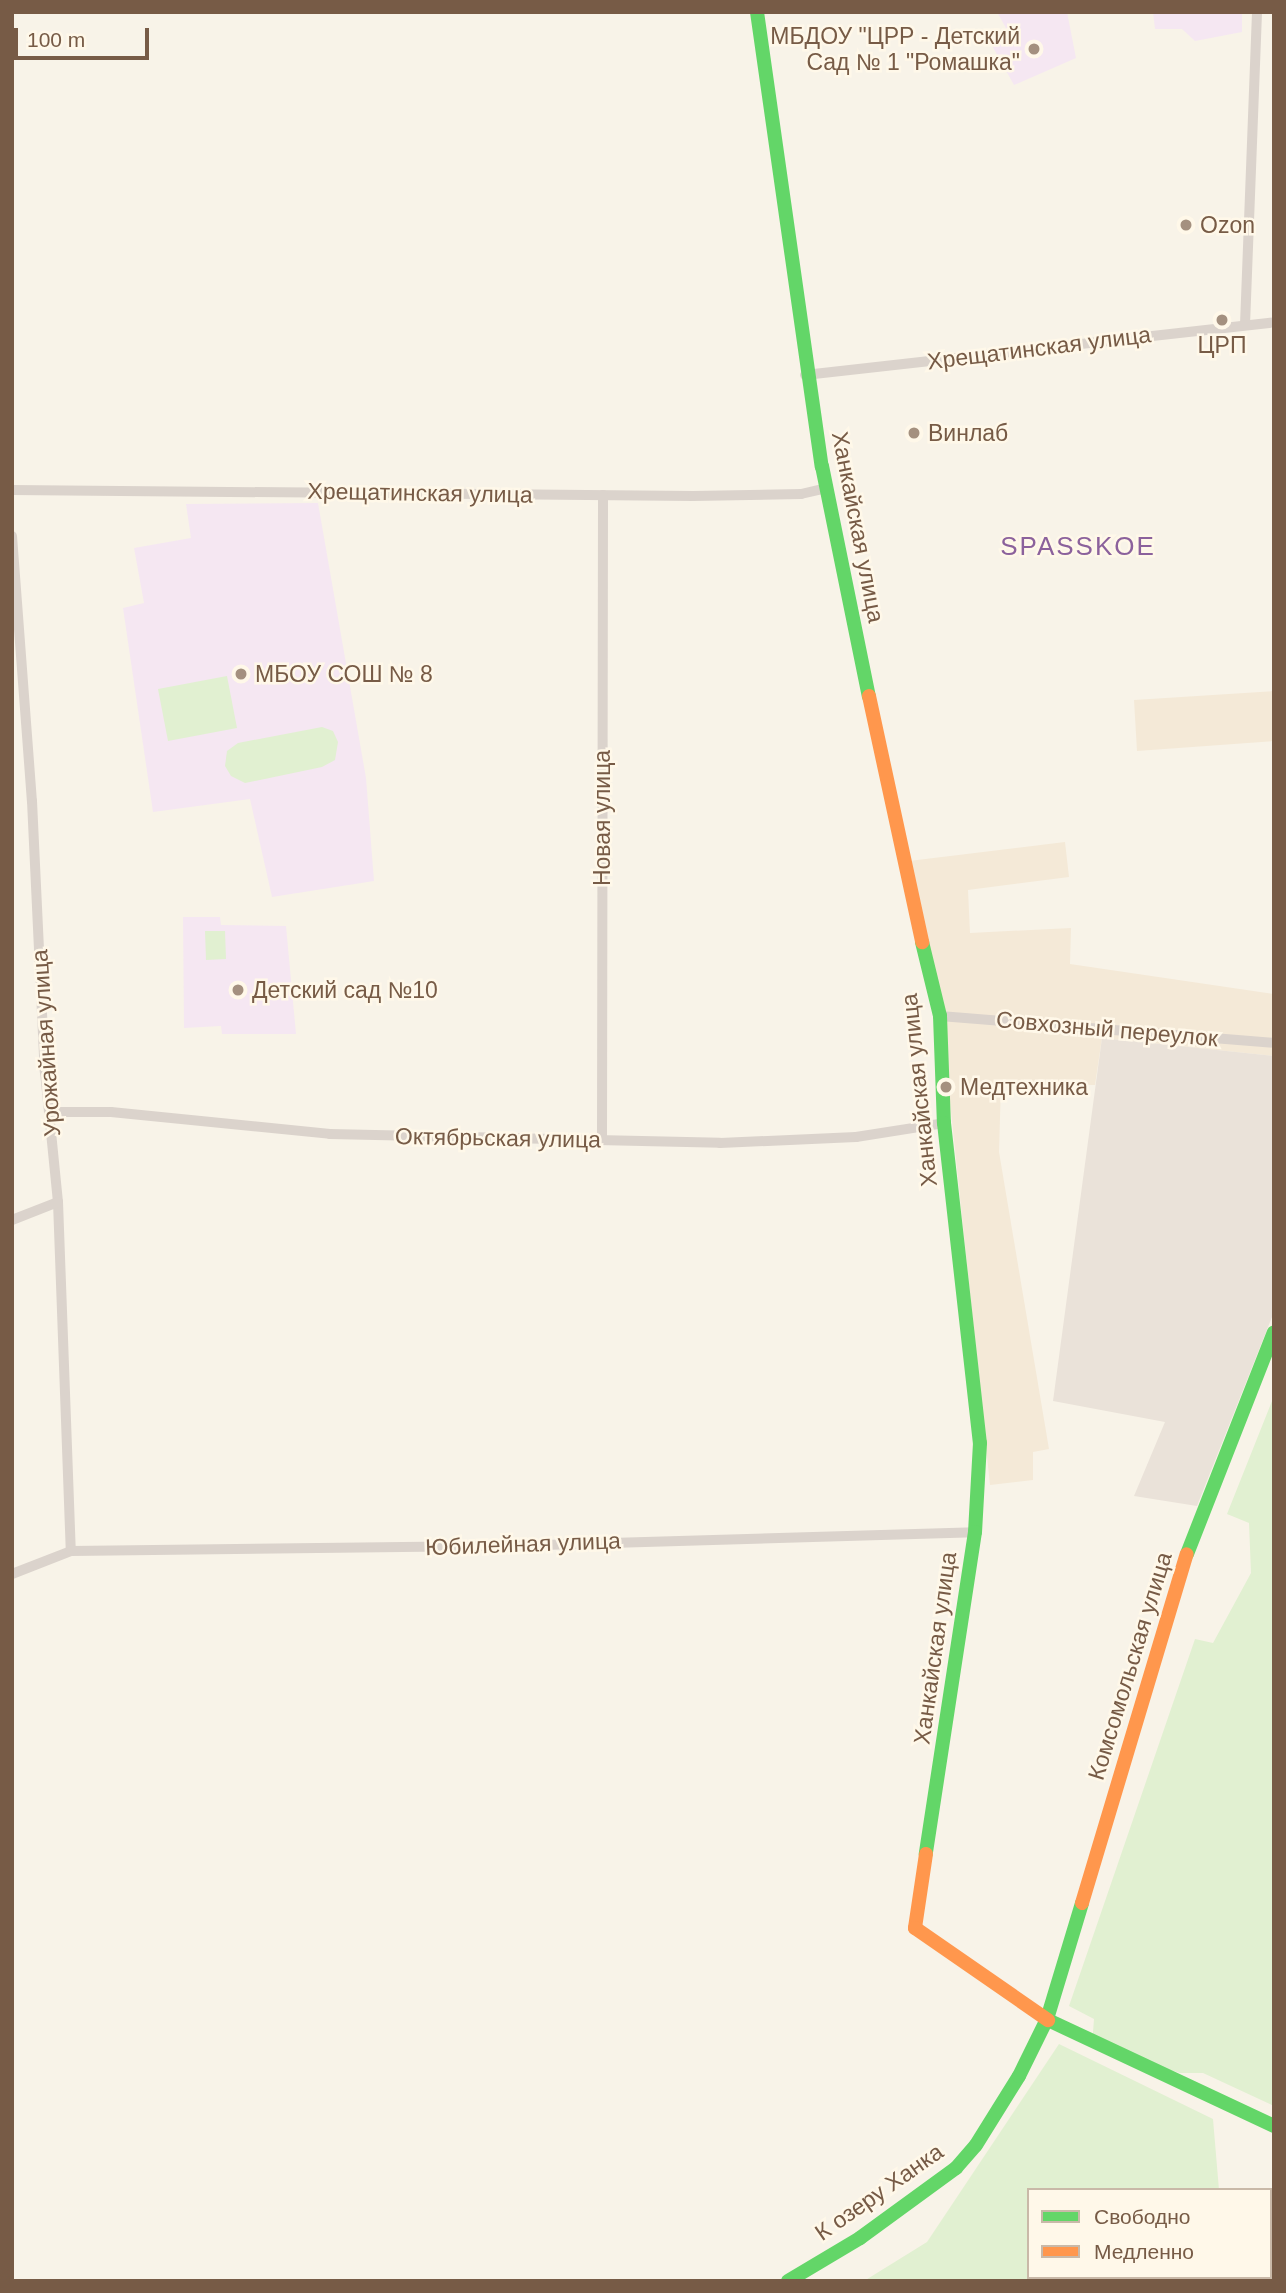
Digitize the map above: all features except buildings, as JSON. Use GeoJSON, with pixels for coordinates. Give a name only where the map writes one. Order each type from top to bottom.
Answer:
{"type":"FeatureCollection","features":[{"type":"Feature","properties":{"kind":"street","name":"Ханкайская улица"},"geometry":{"type":"LineString","coordinates":[[757,12],[805,375],[904,866],[940,1016],[944,1124],[980,1443],[975,1532],[915,1928],[1047,2019]]}},
{"type":"Feature","properties":{"kind":"street"},"geometry":{"type":"LineString","coordinates":[[1245,325],[1257,12]]}},
{"type":"Feature","properties":{"kind":"street","name":"Хрещатинская улица"},"geometry":{"type":"LineString","coordinates":[[805,375],[1274,322]]}},
{"type":"Feature","properties":{"kind":"street","name":"Хрещатинская улица"},"geometry":{"type":"LineString","coordinates":[[12,491],[603,495],[800,494],[826,488]]}},
{"type":"Feature","properties":{"kind":"street","name":"Новая улица"},"geometry":{"type":"LineString","coordinates":[[601,1140],[603,495]]}},
{"type":"Feature","properties":{"kind":"street","name":"Урожайная улица"},"geometry":{"type":"LineString","coordinates":[[12,536],[32,801],[45,1072],[58,1202],[71,1551]]}},
{"type":"Feature","properties":{"kind":"street","name":"Совхозный переулок"},"geometry":{"type":"LineString","coordinates":[[940,1016],[1274,1043]]}},
{"type":"Feature","properties":{"kind":"street","name":"Октябрьская улица"},"geometry":{"type":"LineString","coordinates":[[51,1112],[111,1112],[330,1134],[601,1140],[811,1140],[944,1124]]}},
{"type":"Feature","properties":{"kind":"street"},"geometry":{"type":"LineString","coordinates":[[12,1220],[58,1202]]}},
{"type":"Feature","properties":{"kind":"street","name":"Комсомольская улица"},"geometry":{"type":"LineString","coordinates":[[1047,2019],[1191,1542],[1274,1332]]}},
{"type":"Feature","properties":{"kind":"street","name":"Юбилейная улица"},"geometry":{"type":"LineString","coordinates":[[71,1551],[509,1546],[975,1532]]}},
{"type":"Feature","properties":{"kind":"street"},"geometry":{"type":"LineString","coordinates":[[12,1574],[71,1551]]}},
{"type":"Feature","properties":{"kind":"street"},"geometry":{"type":"LineString","coordinates":[[1047,2019],[1274,2126]]}},
{"type":"Feature","properties":{"kind":"street","name":"К озеру Ханка"},"geometry":{"type":"LineString","coordinates":[[788,2281],[860,2238],[956,2168],[999,2111],[1047,2019]]}},
{"type":"Feature","properties":{"kind":"shaded area","name":"МБДОУ \"ЦРР - Детский Сад № 1 \"Ромашка\""},"geometry":{"type":"Polygon","coordinates":[[[997,12],[1067,12],[1076,58],[1014,85],[989,40],[1006,28],[997,12]]]}},
{"type":"Feature","properties":{"kind":"shaded area"},"geometry":{"type":"Polygon","coordinates":[[[1153,12],[1242,12],[1242,32],[1195,41],[1182,29],[1155,29],[1153,12]]]}},
{"type":"Feature","properties":{"kind":"shaded area","name":"МБОУ СОШ № 8"},"geometry":{"type":"Polygon","coordinates":[[[318,503],[366,778],[374,881],[272,897],[250,799],[153,812],[123,608],[144,603],[134,548],[191,538],[186,504],[318,503]]]}},
{"type":"Feature","properties":{"kind":"shaded area"},"geometry":{"type":"Polygon","coordinates":[[[1274,691],[1274,741],[1137,751],[1134,700],[1274,691]]]}},
{"type":"Feature","properties":{"kind":"shaded area"},"geometry":{"type":"Polygon","coordinates":[[[1065,842],[1069,877],[968,890],[970,933],[1071,928],[1070,964],[1274,994],[1274,1056],[1102,1038],[1095,1085],[1001,1084],[999,1152],[1049,1449],[1033,1452],[1033,1480],[990,1485],[949,1092],[909,861],[1065,842]]]}},
{"type":"Feature","properties":{"kind":"shaded area","name":"Детский сад №10"},"geometry":{"type":"Polygon","coordinates":[[[183,917],[220,917],[221,925],[286,926],[296,1034],[222,1034],[221,1026],[184,1028],[183,917]]]}},
{"type":"Feature","properties":{"kind":"shaded area"},"geometry":{"type":"Polygon","coordinates":[[[1102,1038],[1274,1056],[1274,1312],[1197,1506],[1134,1496],[1165,1422],[1053,1401],[1102,1038]]]}},
{"type":"Feature","properties":{"kind":"green space"},"geometry":{"type":"Polygon","coordinates":[[[227,676],[237,728],[168,741],[158,689],[227,676]]]}},
{"type":"Feature","properties":{"kind":"green space"},"geometry":{"type":"Polygon","coordinates":[[[322,727],[333,731],[338,742],[335,760],[322,767],[245,783],[231,776],[225,766],[227,751],[238,743],[322,727]]]}},
{"type":"Feature","properties":{"kind":"green space"},"geometry":{"type":"Polygon","coordinates":[[[205,931],[225,931],[226,959],[206,960],[205,931]]]}},
{"type":"Feature","properties":{"kind":"green space"},"geometry":{"type":"Polygon","coordinates":[[[1274,1396],[1274,2106],[1203,2073],[1180,2073],[1092,2045],[1094,2019],[1069,2006],[1195,1639],[1213,1643],[1251,1573],[1249,1523],[1227,1514],[1274,1396]]]}},
{"type":"Feature","properties":{"kind":"green space"},"geometry":{"type":"Polygon","coordinates":[[[1059,2044],[1213,2119],[1219,2188],[1027,2188],[1027,2279],[1227,2281],[864,2281],[927,2242],[1059,2044]]]}},
{"type":"Feature","properties":{"kind":"traffic: fast"},"geometry":{"type":"LineString","coordinates":[[757,12],[822,466],[869,696]]}},
{"type":"Feature","properties":{"kind":"traffic: fast"},"geometry":{"type":"LineString","coordinates":[[922,942],[940,1016],[944,1123],[980,1443],[975,1532],[926,1854]]}},
{"type":"Feature","properties":{"kind":"traffic: fast"},"geometry":{"type":"LineString","coordinates":[[1187,1554],[1274,1332]]}},
{"type":"Feature","properties":{"kind":"traffic: fast"},"geometry":{"type":"LineString","coordinates":[[788,2281],[860,2238],[956,2168],[976,2145],[1019,2076],[1047,2019],[1082,1903]]}},
{"type":"Feature","properties":{"kind":"traffic: fast"},"geometry":{"type":"LineString","coordinates":[[1048,2020],[1274,2126]]}},
{"type":"Feature","properties":{"kind":"traffic: slow"},"geometry":{"type":"LineString","coordinates":[[869,696],[922,942]]}},
{"type":"Feature","properties":{"kind":"traffic: slow"},"geometry":{"type":"LineString","coordinates":[[1082,1903],[1187,1554]]}},
{"type":"Feature","properties":{"kind":"traffic: slow"},"geometry":{"type":"LineString","coordinates":[[926,1854],[915,1928],[1048,2020]]}},
{"type":"Feature","properties":{"kind":"place","name":"МБДОУ \"ЦРР - Детский Сад № 1 \"Ромашка\""},"geometry":{"type":"Point","coordinates":[1034,49]}},
{"type":"Feature","properties":{"kind":"place","name":"Ozon"},"geometry":{"type":"Point","coordinates":[1186,225]}},
{"type":"Feature","properties":{"kind":"place","name":"ЦРП"},"geometry":{"type":"Point","coordinates":[1222,320]}},
{"type":"Feature","properties":{"kind":"place","name":"Винлаб"},"geometry":{"type":"Point","coordinates":[914,433]}},
{"type":"Feature","properties":{"kind":"place","name":"МБОУ СОШ № 8"},"geometry":{"type":"Point","coordinates":[241,674]}},
{"type":"Feature","properties":{"kind":"place","name":"Детский сад №10"},"geometry":{"type":"Point","coordinates":[238,990]}},
{"type":"Feature","properties":{"kind":"place","name":"Медтехника"},"geometry":{"type":"Point","coordinates":[946,1087]}},
{"type":"Feature","properties":{"kind":"district","name":"SPASSKOE"},"geometry":{"type":"Point","coordinates":[1078,547]}}]}
